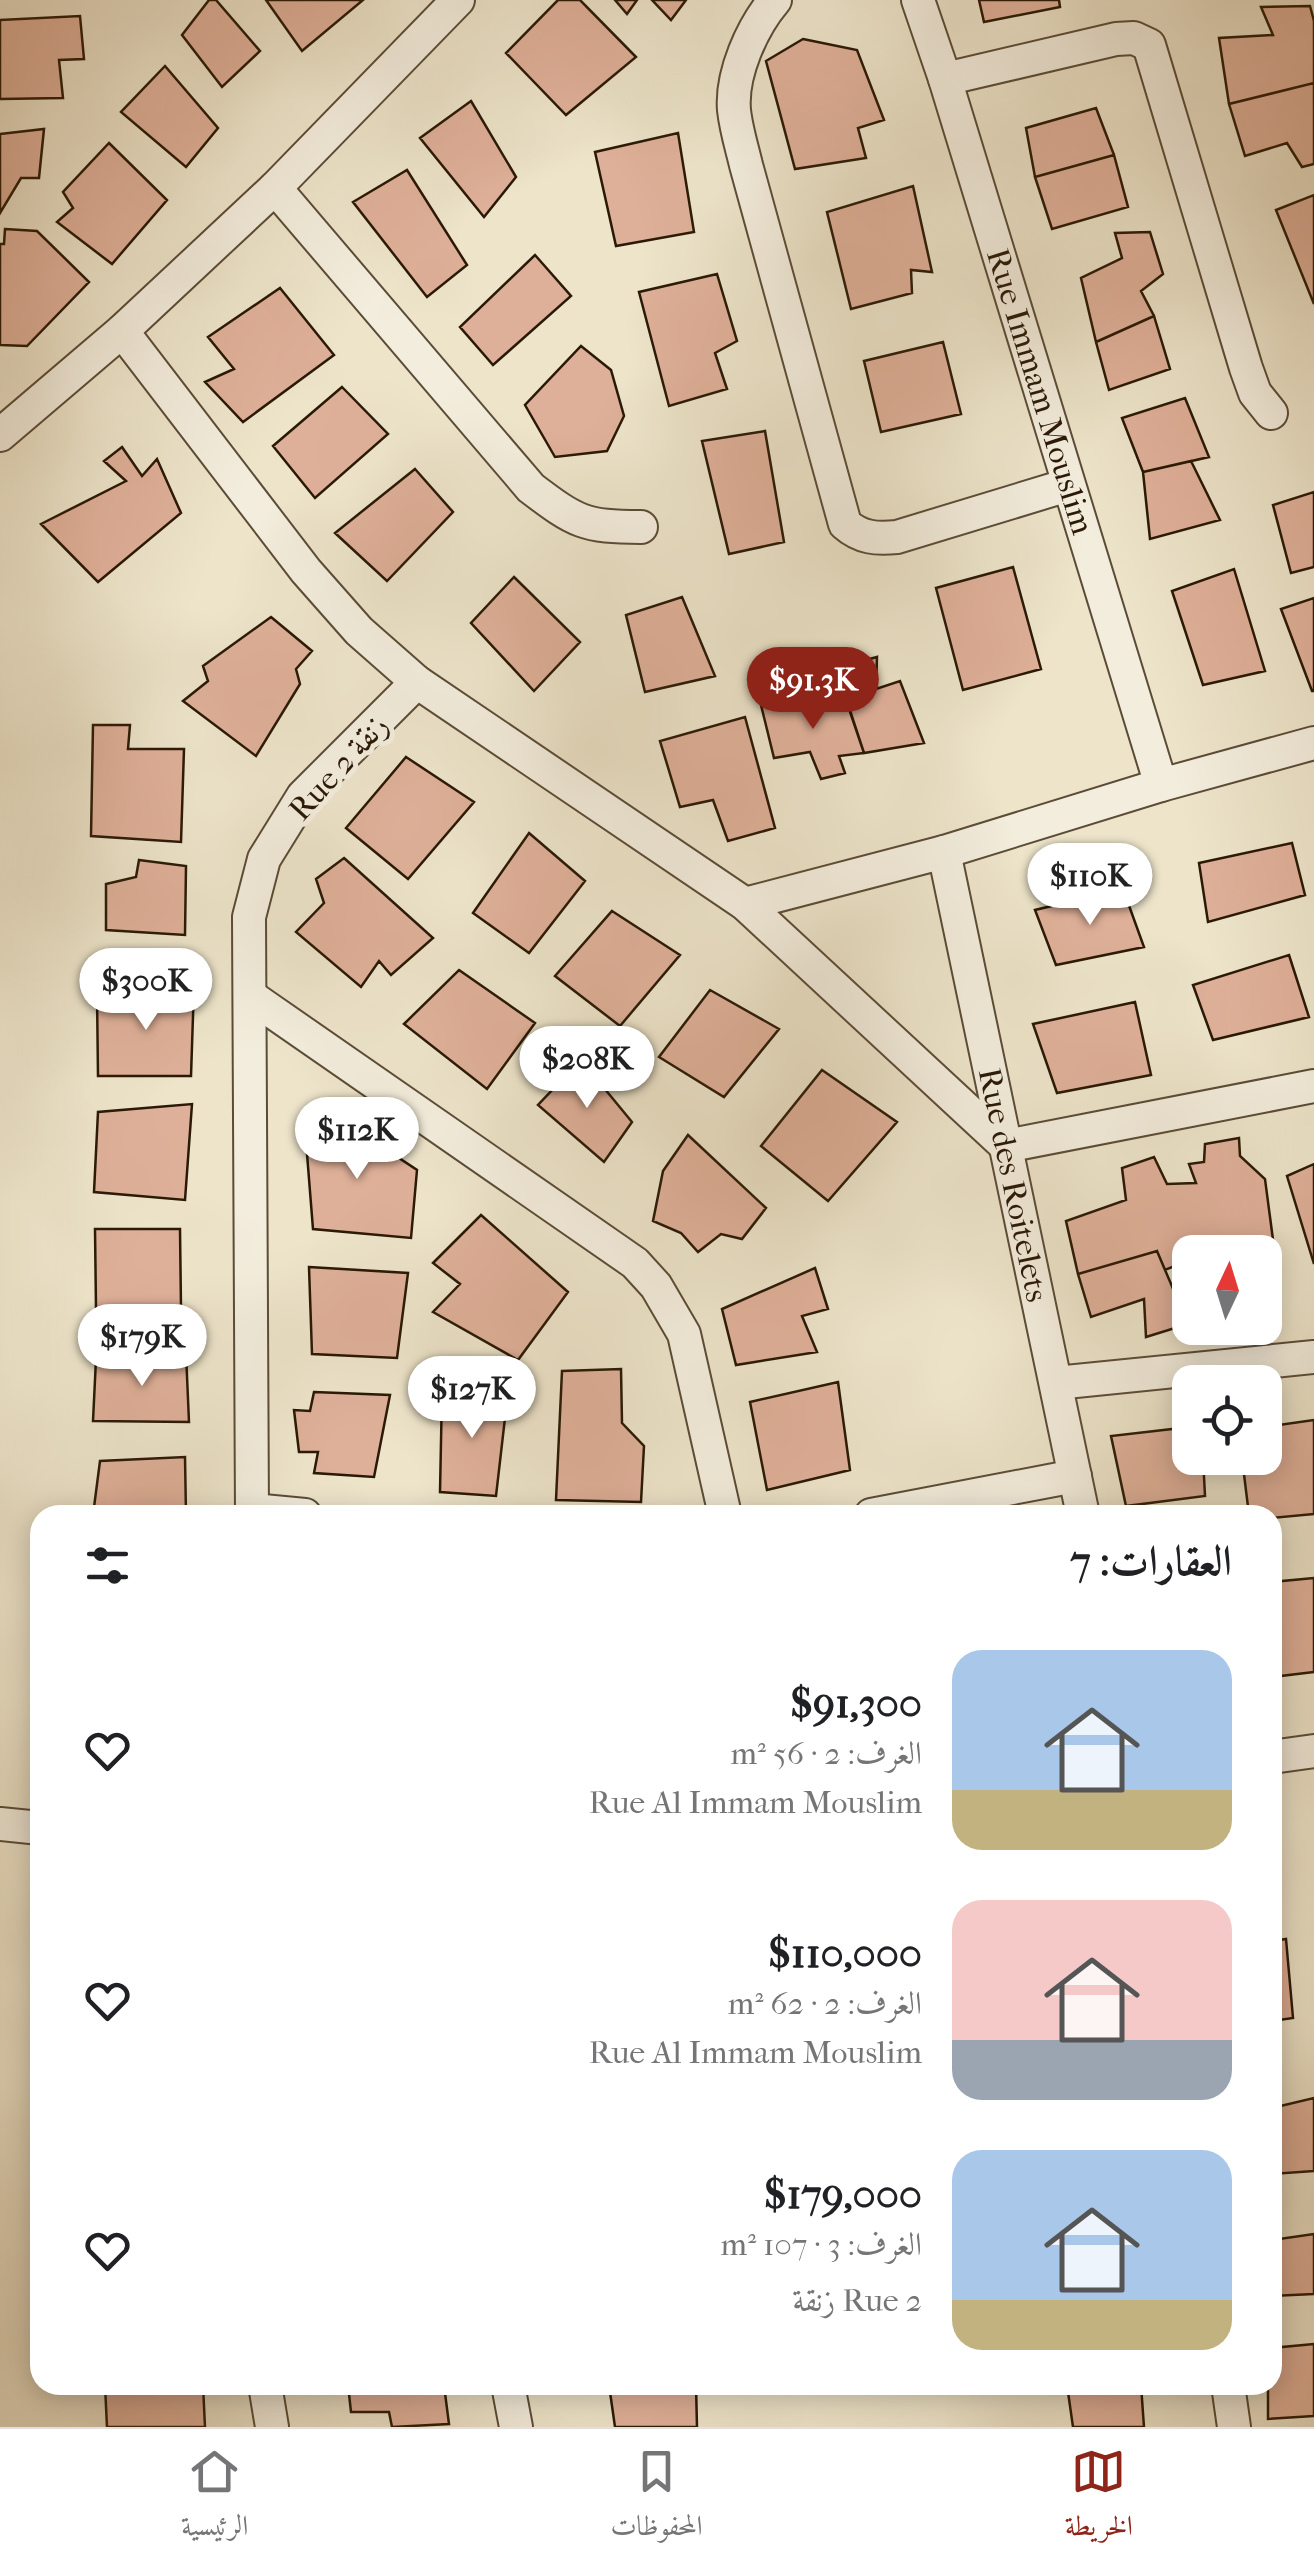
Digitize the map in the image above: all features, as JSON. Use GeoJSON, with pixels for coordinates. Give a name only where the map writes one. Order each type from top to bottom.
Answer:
{"type":"FeatureCollection","features":[{"type":"Feature","properties":{"kind":"street"},"geometry":{"type":"LineString","coordinates":[[0,435],[122,331],[275,188],[458,0]]}},
{"type":"Feature","properties":{"kind":"street"},"geometry":{"type":"LineString","coordinates":[[776,0],[767,9],[738,68],[734,109],[844,524],[856,533],[876,539],[898,537],[1068,486]]}},
{"type":"Feature","properties":{"kind":"street","name":"Rue Immam Mouslim"},"geometry":{"type":"LineString","coordinates":[[918,0],[946,79],[1161,785]]}},
{"type":"Feature","properties":{"kind":"street"},"geometry":{"type":"LineString","coordinates":[[946,79],[1116,39],[1134,38],[1148,45],[1246,368],[1255,393],[1271,413]]}},
{"type":"Feature","properties":{"kind":"street"},"geometry":{"type":"LineString","coordinates":[[275,188],[531,488],[564,513],[597,527],[642,527]]}},
{"type":"Feature","properties":{"kind":"street"},"geometry":{"type":"LineString","coordinates":[[122,331],[306,571],[359,631],[417,682],[746,904],[1006,1146],[1314,1086]]}},
{"type":"Feature","properties":{"kind":"street","name":"Rue 2 زنقة"},"geometry":{"type":"LineString","coordinates":[[252,1505],[249,917],[264,860],[302,796],[417,682]]}},
{"type":"Feature","properties":{"kind":"street"},"geometry":{"type":"LineString","coordinates":[[746,904],[944,852],[1314,742]]}},
{"type":"Feature","properties":{"kind":"street","name":"Rue des Roitelets"},"geometry":{"type":"LineString","coordinates":[[944,852],[1081,1505]]}},
{"type":"Feature","properties":{"kind":"street"},"geometry":{"type":"LineString","coordinates":[[250,996],[635,1263],[656,1286],[684,1334],[723,1505]]}},
{"type":"Feature","properties":{"kind":"street"},"geometry":{"type":"LineString","coordinates":[[1056,1383],[1314,1357]]}},
{"type":"Feature","properties":{"kind":"street"},"geometry":{"type":"LineString","coordinates":[[923,1505],[1075,1476]]}},
{"type":"Feature","properties":{"kind":"street"},"geometry":{"type":"LineString","coordinates":[[1282,1756],[1314,1751]]}},
{"type":"Feature","properties":{"kind":"street"},"geometry":{"type":"LineString","coordinates":[[0,1824],[30,1827]]}},
{"type":"Feature","properties":{"kind":"street"},"geometry":{"type":"LineString","coordinates":[[266,2395],[272,2427]]}},
{"type":"Feature","properties":{"kind":"street"},"geometry":{"type":"LineString","coordinates":[[510,2395],[516,2427]]}},
{"type":"Feature","properties":{"kind":"street"},"geometry":{"type":"LineString","coordinates":[[1229,2395],[1234,2427]]}},
{"type":"Feature","properties":{"kind":"building"},"geometry":{"type":"Polygon","coordinates":[[[209,0],[216,0],[260,51],[222,87],[182,35],[209,0]]]}},
{"type":"Feature","properties":{"kind":"building"},"geometry":{"type":"Polygon","coordinates":[[[266,0],[363,0],[302,51],[266,0]]]}},
{"type":"Feature","properties":{"kind":"building"},"geometry":{"type":"Polygon","coordinates":[[[558,0],[580,0],[636,57],[566,115],[506,53],[558,0]]]}},
{"type":"Feature","properties":{"kind":"building"},"geometry":{"type":"Polygon","coordinates":[[[615,0],[637,0],[627,14],[615,0]]]}},
{"type":"Feature","properties":{"kind":"building"},"geometry":{"type":"Polygon","coordinates":[[[652,0],[686,0],[671,20],[652,0]]]}},
{"type":"Feature","properties":{"kind":"building"},"geometry":{"type":"Polygon","coordinates":[[[979,0],[1059,0],[1060,7],[984,22],[979,0]]]}},
{"type":"Feature","properties":{"kind":"building"},"geometry":{"type":"Polygon","coordinates":[[[1310,6],[1314,21],[1314,83],[1229,104],[1219,38],[1273,35],[1261,7],[1310,6]]]}},
{"type":"Feature","properties":{"kind":"building"},"geometry":{"type":"Polygon","coordinates":[[[80,16],[84,59],[59,60],[63,98],[0,99],[0,20],[80,16]]]}},
{"type":"Feature","properties":{"kind":"building"},"geometry":{"type":"Polygon","coordinates":[[[803,39],[857,50],[884,120],[858,128],[866,158],[795,169],[766,61],[803,39]]]}},
{"type":"Feature","properties":{"kind":"building"},"geometry":{"type":"Polygon","coordinates":[[[165,66],[218,128],[186,167],[121,112],[165,66]]]}},
{"type":"Feature","properties":{"kind":"building"},"geometry":{"type":"Polygon","coordinates":[[[1314,83],[1314,164],[1302,167],[1287,143],[1245,156],[1229,104],[1314,83]]]}},
{"type":"Feature","properties":{"kind":"building"},"geometry":{"type":"Polygon","coordinates":[[[471,101],[516,177],[484,217],[420,138],[471,101]]]}},
{"type":"Feature","properties":{"kind":"building"},"geometry":{"type":"Polygon","coordinates":[[[1096,108],[1114,155],[1035,177],[1026,128],[1096,108]]]}},
{"type":"Feature","properties":{"kind":"building"},"geometry":{"type":"Polygon","coordinates":[[[44,129],[39,178],[21,178],[0,213],[0,134],[44,129]]]}},
{"type":"Feature","properties":{"kind":"building"},"geometry":{"type":"Polygon","coordinates":[[[678,133],[694,232],[616,246],[595,152],[678,133]]]}},
{"type":"Feature","properties":{"kind":"building"},"geometry":{"type":"Polygon","coordinates":[[[109,143],[167,200],[112,264],[57,222],[73,208],[63,192],[109,143]]]}},
{"type":"Feature","properties":{"kind":"building"},"geometry":{"type":"Polygon","coordinates":[[[1114,155],[1128,207],[1052,229],[1035,177],[1114,155]]]}},
{"type":"Feature","properties":{"kind":"building"},"geometry":{"type":"Polygon","coordinates":[[[407,170],[467,265],[427,297],[353,202],[407,170]]]}},
{"type":"Feature","properties":{"kind":"building"},"geometry":{"type":"Polygon","coordinates":[[[913,186],[932,272],[911,270],[912,293],[851,309],[827,212],[913,186]]]}},
{"type":"Feature","properties":{"kind":"building"},"geometry":{"type":"Polygon","coordinates":[[[1314,195],[1314,304],[1276,210],[1314,195]]]}},
{"type":"Feature","properties":{"kind":"building"},"geometry":{"type":"Polygon","coordinates":[[[5,229],[37,231],[89,282],[27,346],[0,345],[0,244],[4,244],[5,229]]]}},
{"type":"Feature","properties":{"kind":"building"},"geometry":{"type":"Polygon","coordinates":[[[1150,232],[1163,274],[1141,291],[1154,316],[1096,342],[1081,278],[1122,258],[1115,233],[1150,232]]]}},
{"type":"Feature","properties":{"kind":"building"},"geometry":{"type":"Polygon","coordinates":[[[535,255],[571,296],[493,365],[460,327],[535,255]]]}},
{"type":"Feature","properties":{"kind":"building"},"geometry":{"type":"Polygon","coordinates":[[[717,274],[737,341],[715,353],[727,389],[669,406],[639,292],[717,274]]]}},
{"type":"Feature","properties":{"kind":"building"},"geometry":{"type":"Polygon","coordinates":[[[280,288],[334,355],[243,422],[205,382],[234,369],[208,337],[280,288]]]}},
{"type":"Feature","properties":{"kind":"building"},"geometry":{"type":"Polygon","coordinates":[[[1154,316],[1170,369],[1109,390],[1096,342],[1154,316]]]}},
{"type":"Feature","properties":{"kind":"building"},"geometry":{"type":"Polygon","coordinates":[[[943,342],[961,414],[881,432],[864,361],[943,342]]]}},
{"type":"Feature","properties":{"kind":"building"},"geometry":{"type":"Polygon","coordinates":[[[581,346],[611,370],[624,416],[607,451],[555,457],[525,405],[581,346]]]}},
{"type":"Feature","properties":{"kind":"building"},"geometry":{"type":"Polygon","coordinates":[[[342,387],[388,434],[315,498],[273,446],[342,387]]]}},
{"type":"Feature","properties":{"kind":"building"},"geometry":{"type":"Polygon","coordinates":[[[1185,398],[1209,457],[1143,472],[1122,418],[1185,398]]]}},
{"type":"Feature","properties":{"kind":"building"},"geometry":{"type":"Polygon","coordinates":[[[765,431],[784,542],[729,554],[702,441],[765,431]]]}},
{"type":"Feature","properties":{"kind":"building"},"geometry":{"type":"Polygon","coordinates":[[[122,447],[142,476],[157,459],[181,513],[98,582],[41,524],[126,481],[104,461],[122,447]]]}},
{"type":"Feature","properties":{"kind":"building"},"geometry":{"type":"Polygon","coordinates":[[[1191,461],[1220,520],[1150,539],[1143,472],[1191,461]]]}},
{"type":"Feature","properties":{"kind":"building"},"geometry":{"type":"Polygon","coordinates":[[[415,469],[453,512],[387,581],[335,533],[415,469]]]}},
{"type":"Feature","properties":{"kind":"building"},"geometry":{"type":"Polygon","coordinates":[[[1314,492],[1314,567],[1291,573],[1273,505],[1314,492]]]}},
{"type":"Feature","properties":{"kind":"building"},"geometry":{"type":"Polygon","coordinates":[[[1013,567],[1041,669],[963,690],[936,588],[1013,567]]]}},
{"type":"Feature","properties":{"kind":"building"},"geometry":{"type":"Polygon","coordinates":[[[1234,569],[1265,671],[1203,685],[1172,591],[1234,569]]]}},
{"type":"Feature","properties":{"kind":"building"},"geometry":{"type":"Polygon","coordinates":[[[514,577],[580,642],[534,691],[471,623],[514,577]]]}},
{"type":"Feature","properties":{"kind":"building"},"geometry":{"type":"Polygon","coordinates":[[[682,597],[715,676],[645,692],[626,615],[682,597]]]}},
{"type":"Feature","properties":{"kind":"building"},"geometry":{"type":"Polygon","coordinates":[[[1314,598],[1314,691],[1312,691],[1281,609],[1314,598]]]}},
{"type":"Feature","properties":{"kind":"building"},"geometry":{"type":"Polygon","coordinates":[[[271,617],[312,651],[296,669],[300,684],[256,756],[183,701],[208,681],[203,666],[271,617]]]}},
{"type":"Feature","properties":{"kind":"building"},"geometry":{"type":"Polygon","coordinates":[[[877,657],[876,689],[900,681],[924,743],[864,753],[836,668],[877,657]]]}},
{"type":"Feature","properties":{"kind":"building"},"geometry":{"type":"Polygon","coordinates":[[[816,694],[821,708],[846,700],[864,753],[839,756],[845,773],[821,779],[810,752],[774,758],[761,705],[816,694]]]}},
{"type":"Feature","properties":{"kind":"building"},"geometry":{"type":"Polygon","coordinates":[[[745,717],[775,828],[728,841],[713,800],[680,807],[660,741],[745,717]]]}},
{"type":"Feature","properties":{"kind":"building"},"geometry":{"type":"Polygon","coordinates":[[[93,725],[130,725],[128,749],[184,749],[181,842],[91,836],[93,725]]]}},
{"type":"Feature","properties":{"kind":"building"},"geometry":{"type":"Polygon","coordinates":[[[406,757],[474,802],[408,879],[346,828],[406,757]]]}},
{"type":"Feature","properties":{"kind":"building"},"geometry":{"type":"Polygon","coordinates":[[[529,833],[585,881],[529,953],[473,913],[529,833]]]}},
{"type":"Feature","properties":{"kind":"building"},"geometry":{"type":"Polygon","coordinates":[[[1292,843],[1305,895],[1208,922],[1199,863],[1292,843]]]}},
{"type":"Feature","properties":{"kind":"building"},"geometry":{"type":"Polygon","coordinates":[[[344,858],[433,938],[391,975],[379,961],[361,987],[296,932],[324,903],[316,879],[344,858]]]}},
{"type":"Feature","properties":{"kind":"building"},"geometry":{"type":"Polygon","coordinates":[[[139,860],[186,866],[185,935],[106,930],[106,884],[136,877],[139,860]]]}},
{"type":"Feature","properties":{"kind":"building"},"geometry":{"type":"Polygon","coordinates":[[[1123,889],[1144,947],[1056,965],[1035,910],[1123,889]]]}},
{"type":"Feature","properties":{"kind":"building"},"geometry":{"type":"Polygon","coordinates":[[[612,911],[680,955],[620,1026],[555,976],[612,911]]]}},
{"type":"Feature","properties":{"kind":"building"},"geometry":{"type":"Polygon","coordinates":[[[1289,955],[1309,1017],[1213,1040],[1193,985],[1289,955]]]}},
{"type":"Feature","properties":{"kind":"building"},"geometry":{"type":"Polygon","coordinates":[[[459,970],[535,1023],[487,1089],[404,1024],[459,970]]]}},
{"type":"Feature","properties":{"kind":"building"},"geometry":{"type":"Polygon","coordinates":[[[194,986],[191,1076],[98,1076],[97,995],[194,986]]]}},
{"type":"Feature","properties":{"kind":"building"},"geometry":{"type":"Polygon","coordinates":[[[710,990],[779,1029],[724,1097],[659,1057],[710,990]]]}},
{"type":"Feature","properties":{"kind":"building"},"geometry":{"type":"Polygon","coordinates":[[[1135,1002],[1151,1075],[1057,1093],[1033,1024],[1135,1002]]]}},
{"type":"Feature","properties":{"kind":"building"},"geometry":{"type":"Polygon","coordinates":[[[581,1060],[632,1122],[604,1162],[538,1105],[581,1060]]]}},
{"type":"Feature","properties":{"kind":"building"},"geometry":{"type":"Polygon","coordinates":[[[822,1070],[897,1122],[828,1201],[761,1146],[822,1070]]]}},
{"type":"Feature","properties":{"kind":"building"},"geometry":{"type":"Polygon","coordinates":[[[192,1104],[185,1200],[94,1192],[98,1112],[192,1104]]]}},
{"type":"Feature","properties":{"kind":"building"},"geometry":{"type":"Polygon","coordinates":[[[304,1116],[346,1123],[417,1170],[411,1238],[313,1229],[304,1116]]]}},
{"type":"Feature","properties":{"kind":"building"},"geometry":{"type":"Polygon","coordinates":[[[688,1135],[766,1208],[742,1239],[721,1234],[698,1252],[681,1233],[653,1221],[663,1171],[688,1135]]]}},
{"type":"Feature","properties":{"kind":"building"},"geometry":{"type":"Polygon","coordinates":[[[1239,1138],[1240,1156],[1265,1179],[1272,1235],[1172,1235],[1172,1267],[1165,1270],[1157,1251],[1078,1274],[1066,1221],[1126,1200],[1122,1168],[1154,1157],[1167,1184],[1196,1183],[1189,1164],[1204,1162],[1205,1144],[1239,1138]]]}},
{"type":"Feature","properties":{"kind":"building"},"geometry":{"type":"Polygon","coordinates":[[[1314,1164],[1314,1264],[1287,1176],[1314,1164]]]}},
{"type":"Feature","properties":{"kind":"building"},"geometry":{"type":"Polygon","coordinates":[[[481,1215],[568,1292],[518,1360],[433,1312],[460,1284],[433,1263],[481,1215]]]}},
{"type":"Feature","properties":{"kind":"building"},"geometry":{"type":"Polygon","coordinates":[[[95,1229],[180,1229],[181,1309],[96,1308],[95,1229]]]}},
{"type":"Feature","properties":{"kind":"building"},"geometry":{"type":"Polygon","coordinates":[[[1157,1251],[1172,1286],[1172,1329],[1146,1337],[1144,1299],[1091,1317],[1078,1274],[1157,1251]]]}},
{"type":"Feature","properties":{"kind":"building"},"geometry":{"type":"Polygon","coordinates":[[[309,1267],[408,1273],[397,1358],[312,1354],[309,1267]]]}},
{"type":"Feature","properties":{"kind":"building"},"geometry":{"type":"Polygon","coordinates":[[[815,1268],[828,1309],[802,1316],[817,1352],[736,1365],[722,1309],[815,1268]]]}},
{"type":"Feature","properties":{"kind":"building"},"geometry":{"type":"Polygon","coordinates":[[[186,1353],[189,1422],[93,1421],[96,1359],[186,1353]]]}},
{"type":"Feature","properties":{"kind":"building"},"geometry":{"type":"Polygon","coordinates":[[[621,1369],[622,1423],[644,1446],[641,1502],[556,1500],[562,1371],[621,1369]]]}},
{"type":"Feature","properties":{"kind":"building"},"geometry":{"type":"Polygon","coordinates":[[[838,1382],[850,1470],[767,1490],[750,1402],[838,1382]]]}},
{"type":"Feature","properties":{"kind":"building"},"geometry":{"type":"Polygon","coordinates":[[[442,1391],[508,1392],[496,1496],[440,1492],[442,1391]]]}},
{"type":"Feature","properties":{"kind":"building"},"geometry":{"type":"Polygon","coordinates":[[[314,1392],[390,1395],[374,1477],[314,1473],[318,1452],[299,1452],[294,1410],[310,1411],[314,1392]]]}},
{"type":"Feature","properties":{"kind":"building"},"geometry":{"type":"Polygon","coordinates":[[[1314,1420],[1314,1514],[1282,1517],[1282,1505],[1248,1505],[1244,1475],[1282,1475],[1282,1425],[1314,1420]]]}},
{"type":"Feature","properties":{"kind":"building"},"geometry":{"type":"Polygon","coordinates":[[[1172,1429],[1172,1475],[1204,1475],[1205,1496],[1126,1505],[1111,1436],[1172,1429]]]}},
{"type":"Feature","properties":{"kind":"building"},"geometry":{"type":"Polygon","coordinates":[[[185,1457],[186,1505],[94,1505],[100,1461],[185,1457]]]}},
{"type":"Feature","properties":{"kind":"building"},"geometry":{"type":"Polygon","coordinates":[[[1314,1578],[1314,1672],[1282,1676],[1282,1581],[1314,1578]]]}},
{"type":"Feature","properties":{"kind":"building"},"geometry":{"type":"Polygon","coordinates":[[[1286,1939],[1293,2018],[1282,2020],[1282,1940],[1286,1939]]]}},
{"type":"Feature","properties":{"kind":"building"},"geometry":{"type":"Polygon","coordinates":[[[1314,2098],[1314,2171],[1282,2173],[1282,2106],[1314,2098]]]}},
{"type":"Feature","properties":{"kind":"building"},"geometry":{"type":"Polygon","coordinates":[[[1314,2234],[1314,2294],[1282,2296],[1282,2239],[1314,2234]]]}},
{"type":"Feature","properties":{"kind":"building"},"geometry":{"type":"Polygon","coordinates":[[[1314,2344],[1314,2416],[1268,2419],[1268,2395],[1282,2395],[1282,2347],[1314,2344]]]}},
{"type":"Feature","properties":{"kind":"building"},"geometry":{"type":"Polygon","coordinates":[[[105,2395],[203,2395],[205,2427],[107,2427],[105,2395]]]}},
{"type":"Feature","properties":{"kind":"building"},"geometry":{"type":"Polygon","coordinates":[[[349,2395],[445,2395],[449,2424],[392,2427],[389,2412],[351,2412],[349,2395]]]}},
{"type":"Feature","properties":{"kind":"building"},"geometry":{"type":"Polygon","coordinates":[[[610,2395],[696,2395],[697,2427],[615,2427],[610,2395]]]}},
{"type":"Feature","properties":{"kind":"building"},"geometry":{"type":"Polygon","coordinates":[[[1068,2395],[1142,2395],[1144,2427],[1073,2427],[1068,2395]]]}}]}
